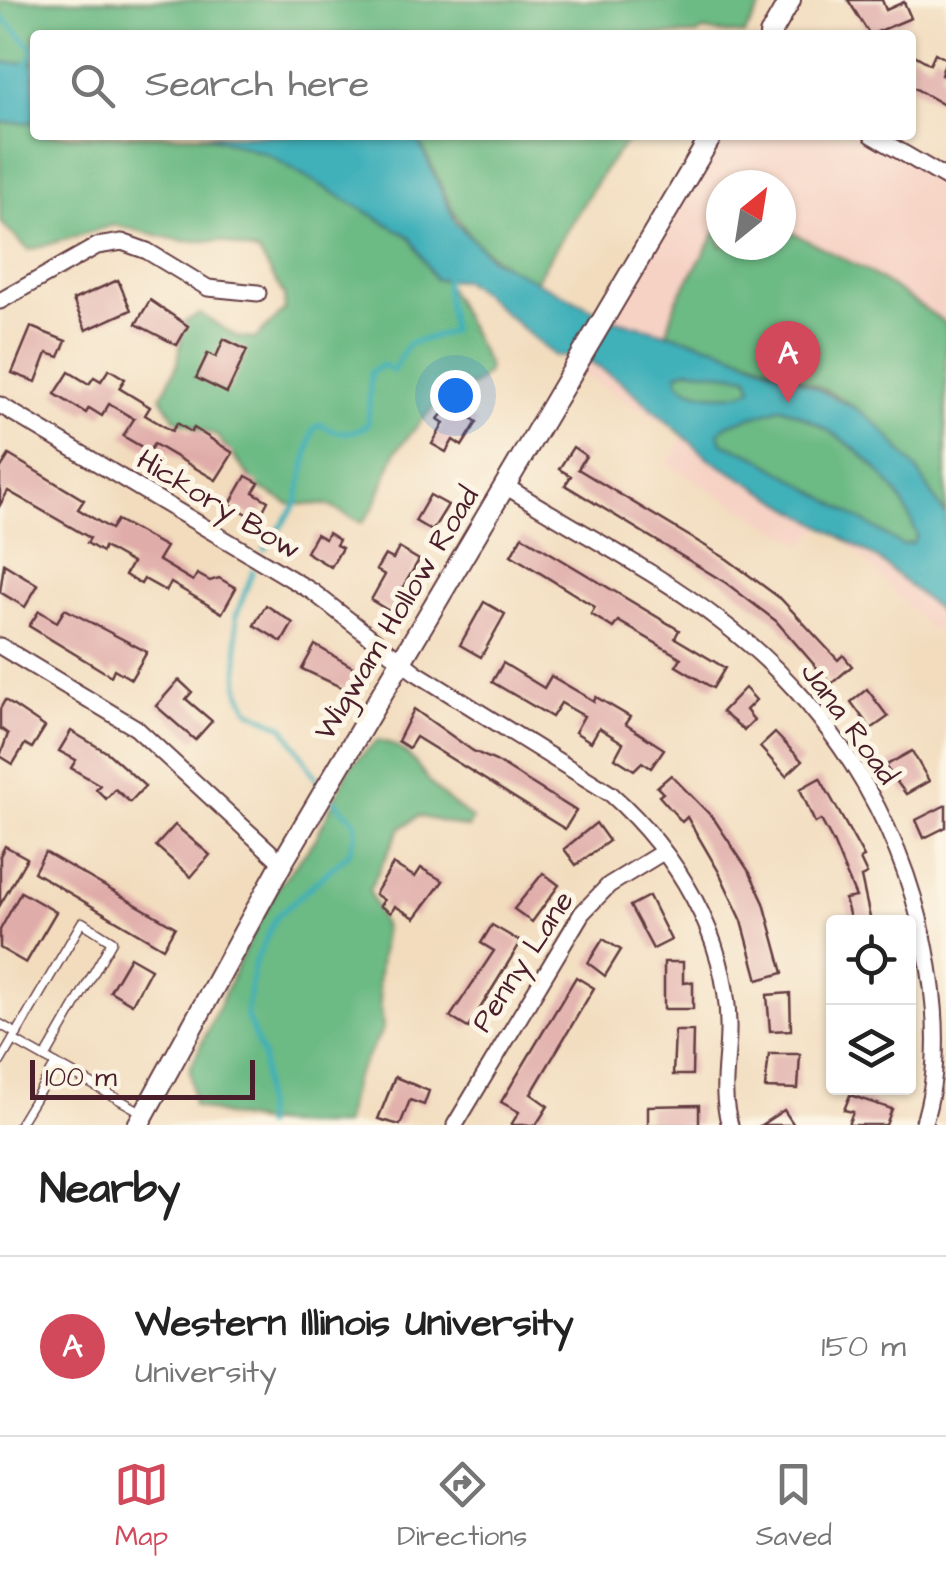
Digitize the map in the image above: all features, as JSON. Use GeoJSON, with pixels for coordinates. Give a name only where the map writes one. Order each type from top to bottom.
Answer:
{"type":"FeatureCollection","features":[{"type":"Feature","properties":{"kind":"street"},"geometry":{"type":"LineString","coordinates":[[773,30],[790,0]]}},
{"type":"Feature","properties":{"kind":"street","name":"Wigwam Hollow Road"},"geometry":{"type":"LineString","coordinates":[[142,1120],[282,863],[709,140]]}},
{"type":"Feature","properties":{"kind":"street"},"geometry":{"type":"LineString","coordinates":[[881,140],[946,178]]}},
{"type":"Feature","properties":{"kind":"street"},"geometry":{"type":"LineString","coordinates":[[0,301],[97,246],[122,242],[135,245],[208,288],[258,294]]}},
{"type":"Feature","properties":{"kind":"street","name":"Hickory Bow"},"geometry":{"type":"LineString","coordinates":[[0,405],[313,592],[402,661],[611,794],[663,852],[700,908],[718,956],[728,1020],[724,1089],[730,1125]]}},
{"type":"Feature","properties":{"kind":"street","name":"Jana Road"},"geometry":{"type":"LineString","coordinates":[[507,487],[716,618],[805,699],[843,750],[885,821],[938,972],[936,1046],[923,1125]]}},
{"type":"Feature","properties":{"kind":"street"},"geometry":{"type":"LineString","coordinates":[[0,646],[136,728],[282,863]]}},
{"type":"Feature","properties":{"kind":"street","name":"Penny Lane"},"geometry":{"type":"LineString","coordinates":[[455,1125],[582,914],[609,885],[663,852]]}},
{"type":"Feature","properties":{"kind":"lane"},"geometry":{"type":"LineString","coordinates":[[0,1062],[82,922],[112,940],[45,1058]]}},
{"type":"Feature","properties":{"kind":"lane"},"geometry":{"type":"LineString","coordinates":[[0,1024],[142,1120]]}},
{"type":"Feature","properties":{"kind":"lane"},"geometry":{"type":"LineString","coordinates":[[19,1125],[56,1064]]}},
{"type":"Feature","properties":{"kind":"shaded area"},"geometry":{"type":"Polygon","coordinates":[[[709,140],[881,140],[946,178],[946,623],[931,632],[828,522],[803,545],[668,464],[684,435],[575,370],[709,140]]]}},
{"type":"Feature","properties":{"kind":"green space"},"geometry":{"type":"Polygon","coordinates":[[[0,0],[765,0],[747,30],[30,30],[30,62],[0,63],[0,0]]]}},
{"type":"Feature","properties":{"kind":"green space"},"geometry":{"type":"Polygon","coordinates":[[[30,122],[30,140],[221,140],[267,154],[410,237],[435,279],[444,280],[488,365],[487,373],[473,386],[447,391],[396,451],[374,507],[362,523],[327,505],[289,504],[258,487],[217,436],[175,419],[161,397],[178,363],[184,322],[200,314],[238,337],[255,339],[285,310],[284,295],[259,253],[220,241],[182,241],[114,225],[29,250],[0,222],[0,123],[30,122]]]}},
{"type":"Feature","properties":{"kind":"green space"},"geometry":{"type":"Polygon","coordinates":[[[418,140],[628,140],[606,167],[534,283],[486,251],[459,221],[418,140]]]}},
{"type":"Feature","properties":{"kind":"green space"},"geometry":{"type":"Polygon","coordinates":[[[796,235],[868,271],[946,323],[946,516],[917,472],[882,430],[838,397],[751,359],[666,336],[676,301],[706,250],[706,260],[796,260],[796,235]]]}},
{"type":"Feature","properties":{"kind":"green space"},"geometry":{"type":"Polygon","coordinates":[[[689,369],[748,376],[752,388],[726,395],[695,391],[679,383],[677,373],[689,369]]]}},
{"type":"Feature","properties":{"kind":"green space"},"geometry":{"type":"Polygon","coordinates":[[[782,407],[826,429],[865,457],[896,492],[908,513],[917,536],[913,543],[902,545],[758,457],[722,443],[719,432],[726,425],[782,407]]]}},
{"type":"Feature","properties":{"kind":"green space"},"geometry":{"type":"Polygon","coordinates":[[[378,740],[404,752],[437,790],[472,819],[468,828],[418,816],[400,829],[369,890],[384,928],[378,982],[383,1029],[354,1080],[344,1125],[267,1122],[231,1117],[193,1105],[190,1069],[244,951],[279,885],[315,840],[351,765],[378,740]]]}},
{"type":"Feature","properties":{"kind":"water"},"geometry":{"type":"Polygon","coordinates":[[[30,62],[30,122],[0,123],[0,63],[30,62]]]}},
{"type":"Feature","properties":{"kind":"water"},"geometry":{"type":"Polygon","coordinates":[[[221,140],[418,140],[456,223],[492,259],[613,319],[715,346],[800,380],[860,411],[881,428],[917,470],[946,516],[946,617],[878,559],[711,460],[622,382],[583,358],[555,356],[462,280],[435,279],[410,237],[267,154],[221,140]],[[689,369],[677,373],[679,383],[686,387],[726,395],[752,388],[748,376],[689,369]],[[782,407],[726,425],[719,432],[722,443],[758,457],[902,545],[913,543],[917,536],[908,513],[881,474],[846,442],[782,407]]]}},
{"type":"Feature","properties":{"kind":"building"},"geometry":{"type":"Polygon","coordinates":[[[848,0],[882,0],[886,10],[904,2],[911,18],[882,30],[867,30],[848,0]]]}},
{"type":"Feature","properties":{"kind":"building"},"geometry":{"type":"Polygon","coordinates":[[[935,53],[946,59],[941,75],[946,78],[946,106],[916,89],[916,56],[930,64],[935,53]]]}},
{"type":"Feature","properties":{"kind":"building"},"geometry":{"type":"Polygon","coordinates":[[[118,280],[131,310],[86,330],[73,300],[118,280]]]}},
{"type":"Feature","properties":{"kind":"building"},"geometry":{"type":"Polygon","coordinates":[[[150,300],[188,326],[177,345],[136,324],[150,300]]]}},
{"type":"Feature","properties":{"kind":"building"},"geometry":{"type":"Polygon","coordinates":[[[31,327],[66,341],[59,357],[47,353],[36,382],[12,373],[31,327]]]}},
{"type":"Feature","properties":{"kind":"building"},"geometry":{"type":"Polygon","coordinates":[[[224,339],[247,350],[227,393],[196,378],[208,353],[216,357],[224,339]]]}},
{"type":"Feature","properties":{"kind":"building"},"geometry":{"type":"Polygon","coordinates":[[[109,369],[125,379],[119,388],[150,407],[145,415],[172,431],[177,423],[191,432],[194,428],[233,453],[216,480],[154,444],[149,451],[123,436],[134,419],[109,404],[102,416],[89,408],[86,413],[55,394],[69,372],[89,384],[94,377],[101,381],[109,369]]]}},
{"type":"Feature","properties":{"kind":"building"},"geometry":{"type":"Polygon","coordinates":[[[460,393],[475,402],[467,415],[477,422],[462,446],[453,440],[446,452],[432,444],[444,423],[438,419],[460,393]]]}},
{"type":"Feature","properties":{"kind":"building"},"geometry":{"type":"Polygon","coordinates":[[[573,447],[586,456],[578,469],[727,559],[781,599],[838,660],[843,655],[852,666],[831,684],[776,621],[726,583],[565,485],[571,476],[559,469],[573,447]]]}},
{"type":"Feature","properties":{"kind":"building"},"geometry":{"type":"Polygon","coordinates":[[[9,455],[84,500],[78,509],[111,529],[117,520],[166,547],[158,560],[193,581],[197,574],[210,581],[219,578],[236,588],[222,613],[171,583],[166,591],[144,579],[141,584],[125,575],[132,563],[104,547],[102,552],[87,543],[90,538],[8,491],[0,505],[0,469],[9,455]]]}},
{"type":"Feature","properties":{"kind":"building"},"geometry":{"type":"Polygon","coordinates":[[[246,476],[259,483],[253,492],[268,501],[258,520],[230,504],[246,476]]]}},
{"type":"Feature","properties":{"kind":"building"},"geometry":{"type":"Polygon","coordinates":[[[430,495],[448,505],[432,531],[415,521],[430,495]]]}},
{"type":"Feature","properties":{"kind":"building"},"geometry":{"type":"Polygon","coordinates":[[[328,533],[339,540],[336,545],[342,548],[331,567],[306,552],[316,534],[325,539],[328,533]]]}},
{"type":"Feature","properties":{"kind":"building"},"geometry":{"type":"Polygon","coordinates":[[[522,536],[679,630],[675,638],[725,668],[713,688],[676,666],[681,658],[618,621],[613,628],[591,614],[595,607],[511,555],[522,536]]]}},
{"type":"Feature","properties":{"kind":"building"},"geometry":{"type":"Polygon","coordinates":[[[399,548],[419,560],[389,611],[371,600],[385,575],[376,570],[385,555],[393,559],[399,548]]]}},
{"type":"Feature","properties":{"kind":"building"},"geometry":{"type":"Polygon","coordinates":[[[4,564],[38,585],[25,607],[0,592],[4,564]]]}},
{"type":"Feature","properties":{"kind":"building"},"geometry":{"type":"Polygon","coordinates":[[[484,602],[505,614],[481,657],[460,645],[484,602]]]}},
{"type":"Feature","properties":{"kind":"building"},"geometry":{"type":"Polygon","coordinates":[[[266,605],[293,623],[282,642],[254,625],[266,605]]]}},
{"type":"Feature","properties":{"kind":"building"},"geometry":{"type":"Polygon","coordinates":[[[65,609],[147,652],[131,679],[114,669],[111,676],[29,626],[39,611],[57,622],[65,609]]]}},
{"type":"Feature","properties":{"kind":"building"},"geometry":{"type":"Polygon","coordinates":[[[315,645],[356,669],[345,689],[302,669],[315,645]]]}},
{"type":"Feature","properties":{"kind":"building"},"geometry":{"type":"Polygon","coordinates":[[[503,663],[544,688],[551,676],[594,701],[596,697],[630,717],[625,724],[664,749],[651,768],[642,762],[634,770],[615,758],[623,743],[599,728],[591,742],[575,732],[584,716],[561,703],[552,717],[492,682],[503,663]]]}},
{"type":"Feature","properties":{"kind":"building"},"geometry":{"type":"Polygon","coordinates":[[[179,680],[192,692],[186,699],[212,721],[195,740],[156,706],[179,680]]]}},
{"type":"Feature","properties":{"kind":"building"},"geometry":{"type":"Polygon","coordinates":[[[745,688],[756,700],[746,710],[754,720],[744,730],[722,712],[745,688]]]}},
{"type":"Feature","properties":{"kind":"building"},"geometry":{"type":"Polygon","coordinates":[[[867,689],[888,717],[871,729],[851,702],[867,689]]]}},
{"type":"Feature","properties":{"kind":"building"},"geometry":{"type":"Polygon","coordinates":[[[5,700],[45,727],[32,748],[25,744],[13,764],[0,756],[8,734],[0,728],[0,709],[5,700]]]}},
{"type":"Feature","properties":{"kind":"building"},"geometry":{"type":"Polygon","coordinates":[[[414,709],[473,751],[576,811],[565,829],[416,737],[409,748],[398,741],[414,709]]]}},
{"type":"Feature","properties":{"kind":"building"},"geometry":{"type":"Polygon","coordinates":[[[71,731],[108,753],[145,786],[130,802],[115,789],[106,799],[96,789],[100,785],[71,768],[76,760],[59,751],[71,731]]]}},
{"type":"Feature","properties":{"kind":"building"},"geometry":{"type":"Polygon","coordinates":[[[775,733],[802,761],[786,776],[760,747],[775,733]]]}},
{"type":"Feature","properties":{"kind":"building"},"geometry":{"type":"Polygon","coordinates":[[[912,751],[929,781],[906,794],[885,766],[912,751]]]}},
{"type":"Feature","properties":{"kind":"building"},"geometry":{"type":"Polygon","coordinates":[[[671,775],[714,819],[750,873],[764,903],[783,973],[758,980],[742,921],[719,872],[687,817],[682,822],[659,796],[663,793],[657,787],[671,775]]]}},
{"type":"Feature","properties":{"kind":"building"},"geometry":{"type":"Polygon","coordinates":[[[820,778],[864,857],[860,859],[867,874],[861,877],[869,915],[849,915],[845,899],[856,897],[833,842],[821,820],[815,823],[800,789],[820,778]]]}},
{"type":"Feature","properties":{"kind":"building"},"geometry":{"type":"Polygon","coordinates":[[[946,805],[946,827],[924,838],[916,820],[946,805]]]}},
{"type":"Feature","properties":{"kind":"building"},"geometry":{"type":"Polygon","coordinates":[[[596,823],[609,841],[576,865],[564,849],[596,823]]]}},
{"type":"Feature","properties":{"kind":"building"},"geometry":{"type":"Polygon","coordinates":[[[175,825],[210,855],[191,877],[156,846],[175,825]]]}},
{"type":"Feature","properties":{"kind":"building"},"geometry":{"type":"Polygon","coordinates":[[[5,846],[27,858],[0,905],[0,856],[5,846]]]}},
{"type":"Feature","properties":{"kind":"building"},"geometry":{"type":"Polygon","coordinates":[[[45,852],[175,927],[163,948],[34,872],[45,852]]]}},
{"type":"Feature","properties":{"kind":"building"},"geometry":{"type":"Polygon","coordinates":[[[393,864],[415,877],[421,868],[443,881],[415,918],[395,906],[391,913],[380,906],[384,900],[375,894],[393,864]]]}},
{"type":"Feature","properties":{"kind":"building"},"geometry":{"type":"Polygon","coordinates":[[[543,873],[559,885],[532,922],[514,909],[543,873]]]}},
{"type":"Feature","properties":{"kind":"building"},"geometry":{"type":"Polygon","coordinates":[[[21,892],[56,912],[26,963],[0,948],[0,930],[21,892]]]}},
{"type":"Feature","properties":{"kind":"building"},"geometry":{"type":"Polygon","coordinates":[[[649,896],[671,940],[653,949],[630,906],[649,896]]]}},
{"type":"Feature","properties":{"kind":"building"},"geometry":{"type":"Polygon","coordinates":[[[492,925],[521,942],[468,1028],[450,1017],[494,951],[481,943],[492,925]]]}},
{"type":"Feature","properties":{"kind":"building"},"geometry":{"type":"Polygon","coordinates":[[[603,939],[621,950],[605,976],[588,963],[603,939]]]}},
{"type":"Feature","properties":{"kind":"building"},"geometry":{"type":"Polygon","coordinates":[[[130,957],[151,969],[132,1004],[110,991],[130,957]]]}},
{"type":"Feature","properties":{"kind":"building"},"geometry":{"type":"Polygon","coordinates":[[[664,962],[683,962],[683,983],[693,982],[693,1009],[664,1009],[664,962]]]}},
{"type":"Feature","properties":{"kind":"building"},"geometry":{"type":"Polygon","coordinates":[[[576,977],[594,988],[531,1094],[548,1106],[536,1125],[511,1125],[519,1112],[501,1102],[576,977]]]}},
{"type":"Feature","properties":{"kind":"building"},"geometry":{"type":"Polygon","coordinates":[[[790,993],[791,1030],[770,1031],[767,995],[790,993]]]}},
{"type":"Feature","properties":{"kind":"building"},"geometry":{"type":"Polygon","coordinates":[[[675,1031],[693,1031],[692,1075],[673,1075],[675,1031]]]}},
{"type":"Feature","properties":{"kind":"building"},"geometry":{"type":"Polygon","coordinates":[[[769,1054],[800,1054],[798,1089],[765,1088],[769,1054]]]}},
{"type":"Feature","properties":{"kind":"building"},"geometry":{"type":"Polygon","coordinates":[[[395,1077],[429,1091],[424,1105],[410,1100],[400,1125],[378,1119],[395,1077]]]}},
{"type":"Feature","properties":{"kind":"building"},"geometry":{"type":"Polygon","coordinates":[[[850,1095],[892,1109],[886,1125],[848,1125],[853,1112],[844,1110],[850,1095]]]}},
{"type":"Feature","properties":{"kind":"building"},"geometry":{"type":"Polygon","coordinates":[[[699,1105],[699,1125],[648,1125],[648,1106],[699,1105]]]}},
{"type":"Feature","properties":{"kind":"building"},"geometry":{"type":"Polygon","coordinates":[[[784,1110],[794,1125],[761,1125],[784,1110]]]}},
{"type":"Feature","properties":{"kind":"waterway"},"geometry":{"type":"LineString","coordinates":[[0,15],[30,45]]}},
{"type":"Feature","properties":{"kind":"waterway"},"geometry":{"type":"LineString","coordinates":[[26,65],[30,58]]}},
{"type":"Feature","properties":{"kind":"waterway"},"geometry":{"type":"LineString","coordinates":[[265,549],[297,503],[313,429],[320,424],[338,432],[363,428],[368,424],[371,372],[383,365],[393,371],[408,344],[450,332],[447,275]]}},
{"type":"Feature","properties":{"kind":"waterway"},"geometry":{"type":"LineString","coordinates":[[253,571],[236,616],[239,690],[249,710],[284,727],[317,780]]}},
{"type":"Feature","properties":{"kind":"waterway"},"geometry":{"type":"LineString","coordinates":[[264,1125],[263,1057],[246,1015],[254,965],[276,917],[349,853],[356,833],[355,821],[333,800]]}},
{"type":"Feature","properties":{"kind":"place","name":"Western Illinois University"},"geometry":{"type":"Point","coordinates":[788,403]}}]}
